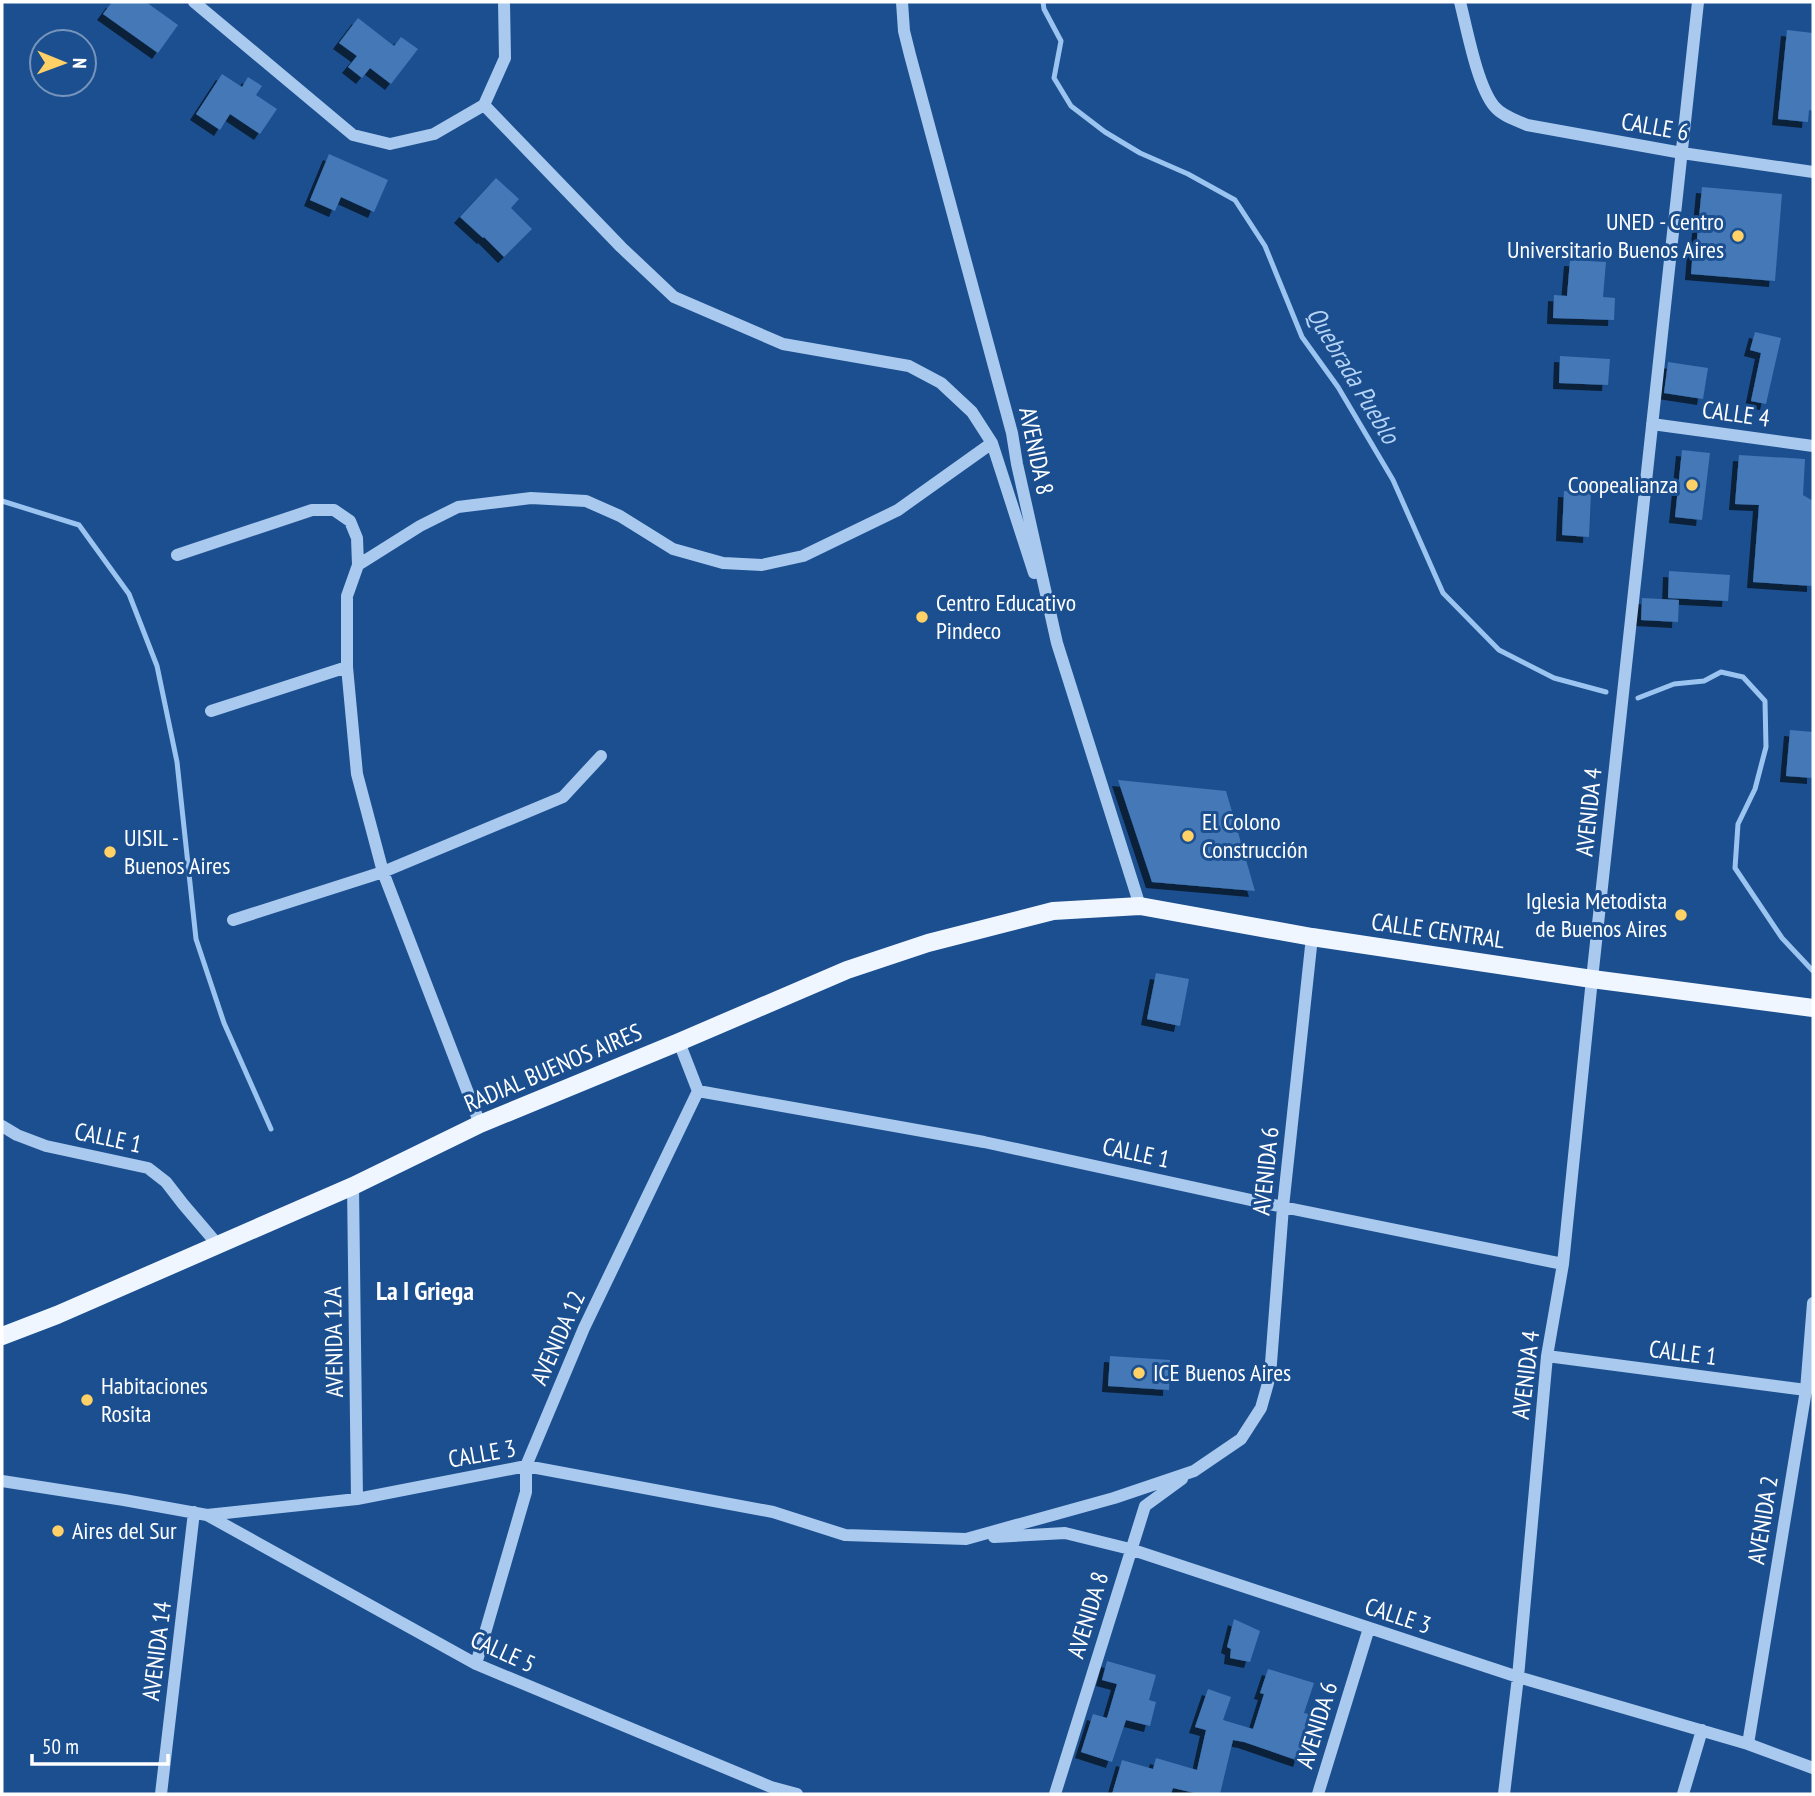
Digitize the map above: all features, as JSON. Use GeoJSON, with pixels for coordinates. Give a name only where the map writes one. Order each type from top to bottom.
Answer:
{"type":"FeatureCollection","features":[{"type":"Feature","properties":{"kind":"main road","name":"CALLE CENTRAL"},"geometry":{"type":"LineString","coordinates":[[1140,906],[1312,937],[1592,979],[1813,1008]]}},
{"type":"Feature","properties":{"kind":"main road","name":"RADIAL BUENOS AIRES"},"geometry":{"type":"LineString","coordinates":[[2,1336],[57,1315],[353,1186],[480,1124],[847,970],[928,943],[1053,911],[1140,906]]}},
{"type":"Feature","properties":{"kind":"street"},"geometry":{"type":"LineString","coordinates":[[194,2],[353,135],[390,144],[434,134],[484,105],[505,58],[504,2]]}},
{"type":"Feature","properties":{"kind":"street","name":"AVENIDA 8"},"geometry":{"type":"LineString","coordinates":[[902,2],[904,31],[910,55],[1012,433],[1057,643],[1140,906]]}},
{"type":"Feature","properties":{"kind":"street","name":"CALLE 6"},"geometry":{"type":"LineString","coordinates":[[1460,2],[1481,81],[1494,106],[1506,116],[1527,125],[1682,153],[1813,172]]}},
{"type":"Feature","properties":{"kind":"street","name":"AVENIDA 4"},"geometry":{"type":"LineString","coordinates":[[1504,1794],[1518,1678],[1547,1356],[1563,1264],[1698,2]]}},
{"type":"Feature","properties":{"kind":"street"},"geometry":{"type":"LineString","coordinates":[[484,105],[621,247],[674,297],[783,344],[909,366],[941,383],[972,412],[992,443],[1057,643]]}},
{"type":"Feature","properties":{"kind":"street","name":"CALLE 4"},"geometry":{"type":"LineString","coordinates":[[1653,424],[1813,446]]}},
{"type":"Feature","properties":{"kind":"street"},"geometry":{"type":"LineString","coordinates":[[358,565],[420,526],[458,507],[530,498],[586,500],[620,516],[673,548],[723,563],[762,565],[803,556],[898,510],[992,443]]}},
{"type":"Feature","properties":{"kind":"street"},"geometry":{"type":"LineString","coordinates":[[177,555],[312,510],[334,510],[350,521],[357,538],[358,565],[347,596],[347,667],[357,774],[383,872],[480,1124]]}},
{"type":"Feature","properties":{"kind":"street"},"geometry":{"type":"LineString","coordinates":[[211,711],[347,667]]}},
{"type":"Feature","properties":{"kind":"street"},"geometry":{"type":"LineString","coordinates":[[233,920],[383,872],[563,797],[601,756]]}},
{"type":"Feature","properties":{"kind":"street","name":"AVENIDA 6"},"geometry":{"type":"LineString","coordinates":[[1261,1408],[1270,1376],[1283,1207],[1312,937]]}},
{"type":"Feature","properties":{"kind":"street"},"geometry":{"type":"LineString","coordinates":[[679,1042],[698,1091]]}},
{"type":"Feature","properties":{"kind":"street","name":"CALLE 1"},"geometry":{"type":"LineString","coordinates":[[698,1091],[984,1142],[1563,1264]]}},
{"type":"Feature","properties":{"kind":"street","name":"AVENIDA 12"},"geometry":{"type":"LineString","coordinates":[[475,1664],[526,1492],[526,1466],[584,1328],[698,1091]]}},
{"type":"Feature","properties":{"kind":"street","name":"CALLE 1"},"geometry":{"type":"LineString","coordinates":[[2,1126],[46,1146],[148,1168],[166,1182],[218,1245]]}},
{"type":"Feature","properties":{"kind":"street","name":"AVENIDA 12A"},"geometry":{"type":"LineString","coordinates":[[353,1186],[357,1499]]}},
{"type":"Feature","properties":{"kind":"street","name":"AVENIDA 2"},"geometry":{"type":"LineString","coordinates":[[1748,1744],[1809,1389],[1813,1303]]}},
{"type":"Feature","properties":{"kind":"street","name":"CALLE 1"},"geometry":{"type":"LineString","coordinates":[[1547,1356],[1809,1389]]}},
{"type":"Feature","properties":{"kind":"street","name":"CALLE 3"},"geometry":{"type":"LineString","coordinates":[[966,1539],[1114,1498],[1194,1471],[1241,1439],[1261,1408]]}},
{"type":"Feature","properties":{"kind":"street","name":"CALLE 3"},"geometry":{"type":"LineString","coordinates":[[2,1481],[201,1514],[357,1499],[526,1466],[773,1512],[845,1535],[966,1539],[1065,1533],[1130,1549],[1518,1678],[1748,1744],[1813,1768]]}},
{"type":"Feature","properties":{"kind":"street","name":"AVENIDA 8"},"geometry":{"type":"LineString","coordinates":[[1055,1794],[1144,1506],[1194,1471]]}},
{"type":"Feature","properties":{"kind":"street","name":"CALLE 5"},"geometry":{"type":"LineString","coordinates":[[201,1514],[475,1664],[770,1791],[797,1794]]}},
{"type":"Feature","properties":{"kind":"street","name":"AVENIDA 14"},"geometry":{"type":"LineString","coordinates":[[162,1794],[201,1514]]}},
{"type":"Feature","properties":{"kind":"street","name":"AVENIDA 6"},"geometry":{"type":"LineString","coordinates":[[1318,1794],[1369,1628]]}},
{"type":"Feature","properties":{"kind":"street"},"geometry":{"type":"LineString","coordinates":[[1683,1794],[1702,1730]]}},
{"type":"Feature","properties":{"kind":"building"},"geometry":{"type":"Polygon","coordinates":[[[112,2],[146,2],[178,25],[158,53],[103,14],[112,2]]]}},
{"type":"Feature","properties":{"kind":"building"},"geometry":{"type":"Polygon","coordinates":[[[358,18],[394,46],[401,37],[418,49],[391,84],[370,68],[362,78],[348,67],[357,56],[339,43],[358,18]]]}},
{"type":"Feature","properties":{"kind":"building"},"geometry":{"type":"Polygon","coordinates":[[[1787,30],[1813,33],[1813,111],[1809,110],[1808,122],[1778,119],[1787,30]]]}},
{"type":"Feature","properties":{"kind":"building"},"geometry":{"type":"Polygon","coordinates":[[[222,74],[242,87],[248,77],[262,86],[256,95],[277,109],[260,134],[230,114],[220,130],[196,114],[222,74]]]}},
{"type":"Feature","properties":{"kind":"building"},"geometry":{"type":"Polygon","coordinates":[[[329,154],[388,180],[374,212],[341,197],[335,211],[310,200],[329,154]]]}},
{"type":"Feature","properties":{"kind":"building"},"geometry":{"type":"Polygon","coordinates":[[[496,178],[519,199],[511,208],[532,229],[504,257],[460,217],[496,178]]]}},
{"type":"Feature","properties":{"kind":"building"},"geometry":{"type":"Polygon","coordinates":[[[1702,187],[1782,194],[1775,281],[1691,274],[1702,187]]]}},
{"type":"Feature","properties":{"kind":"building"},"geometry":{"type":"Polygon","coordinates":[[[1570,260],[1606,262],[1603,297],[1615,298],[1614,320],[1553,318],[1554,295],[1567,296],[1570,260]]]}},
{"type":"Feature","properties":{"kind":"building"},"geometry":{"type":"Polygon","coordinates":[[[1755,332],[1781,338],[1766,404],[1751,401],[1761,353],[1750,350],[1755,332]]]}},
{"type":"Feature","properties":{"kind":"building"},"geometry":{"type":"Polygon","coordinates":[[[1560,356],[1610,359],[1608,385],[1559,383],[1560,356]]]}},
{"type":"Feature","properties":{"kind":"building"},"geometry":{"type":"Polygon","coordinates":[[[1668,362],[1708,368],[1703,399],[1664,393],[1668,362]]]}},
{"type":"Feature","properties":{"kind":"building","name":"Coopealianza"},"geometry":{"type":"Polygon","coordinates":[[[1682,450],[1710,453],[1702,520],[1675,517],[1682,450]]]}},
{"type":"Feature","properties":{"kind":"building"},"geometry":{"type":"Polygon","coordinates":[[[1739,455],[1805,459],[1803,495],[1813,501],[1813,586],[1753,582],[1759,505],[1735,504],[1739,455]]]}},
{"type":"Feature","properties":{"kind":"building"},"geometry":{"type":"Polygon","coordinates":[[[1564,491],[1591,493],[1589,537],[1562,535],[1564,491]]]}},
{"type":"Feature","properties":{"kind":"building"},"geometry":{"type":"Polygon","coordinates":[[[1669,571],[1730,575],[1728,601],[1668,598],[1669,571]]]}},
{"type":"Feature","properties":{"kind":"building"},"geometry":{"type":"Polygon","coordinates":[[[1642,598],[1679,600],[1678,622],[1641,620],[1642,598]]]}},
{"type":"Feature","properties":{"kind":"building"},"geometry":{"type":"Polygon","coordinates":[[[1790,730],[1813,732],[1813,778],[1786,776],[1790,730]]]}},
{"type":"Feature","properties":{"kind":"building","name":"El Colono Construcción"},"geometry":{"type":"Polygon","coordinates":[[[1118,780],[1226,791],[1255,891],[1152,882],[1118,780]]]}},
{"type":"Feature","properties":{"kind":"building"},"geometry":{"type":"Polygon","coordinates":[[[1156,973],[1189,979],[1180,1026],[1147,1019],[1156,973]]]}},
{"type":"Feature","properties":{"kind":"building","name":"ICE Buenos Aires"},"geometry":{"type":"Polygon","coordinates":[[[1110,1356],[1170,1360],[1169,1390],[1108,1386],[1110,1356]]]}},
{"type":"Feature","properties":{"kind":"building"},"geometry":{"type":"Polygon","coordinates":[[[1234,1619],[1260,1631],[1250,1662],[1230,1658],[1231,1649],[1227,1647],[1234,1619]]]}},
{"type":"Feature","properties":{"kind":"building"},"geometry":{"type":"Polygon","coordinates":[[[1107,1661],[1156,1675],[1149,1700],[1156,1702],[1150,1726],[1126,1720],[1112,1762],[1081,1752],[1093,1714],[1107,1718],[1117,1684],[1102,1680],[1107,1661]]]}},
{"type":"Feature","properties":{"kind":"building"},"geometry":{"type":"Polygon","coordinates":[[[1268,1669],[1314,1683],[1304,1713],[1309,1714],[1302,1738],[1306,1740],[1299,1761],[1233,1740],[1220,1794],[1199,1794],[1173,1788],[1171,1794],[1112,1794],[1122,1760],[1153,1769],[1156,1758],[1197,1770],[1206,1730],[1195,1727],[1208,1689],[1231,1697],[1223,1720],[1253,1729],[1264,1694],[1260,1693],[1268,1669]]]}},
{"type":"Feature","properties":{"kind":"waterway","name":"Quebrada Pueblo"},"geometry":{"type":"LineString","coordinates":[[1043,2],[1061,41],[1054,78],[1071,106],[1105,132],[1140,153],[1188,174],[1235,200],[1265,246],[1302,337],[1338,387],[1393,480],[1443,593],[1499,650],[1554,678],[1606,692]]}},
{"type":"Feature","properties":{"kind":"waterway"},"geometry":{"type":"LineString","coordinates":[[2,501],[79,525],[129,594],[157,666],[177,762],[196,939],[224,1023],[271,1129]]}},
{"type":"Feature","properties":{"kind":"waterway","name":"Quebrada Pueblo"},"geometry":{"type":"LineString","coordinates":[[1638,698],[1674,684],[1704,681],[1721,672],[1743,677],[1765,701],[1766,747],[1755,789],[1738,824],[1735,868],[1782,938],[1813,971]]}},
{"type":"Feature","properties":{"kind":"place","name":"UNED - Centro Universitario Buenos Aires"},"geometry":{"type":"Point","coordinates":[1738,236]}},
{"type":"Feature","properties":{"kind":"place","name":"Coopealianza"},"geometry":{"type":"Point","coordinates":[1692,485]}},
{"type":"Feature","properties":{"kind":"place","name":"Centro Educativo Pindeco"},"geometry":{"type":"Point","coordinates":[922,617]}},
{"type":"Feature","properties":{"kind":"place","name":"El Colono Construcción"},"geometry":{"type":"Point","coordinates":[1188,836]}},
{"type":"Feature","properties":{"kind":"place","name":"UISIL - Buenos Aires"},"geometry":{"type":"Point","coordinates":[110,852]}},
{"type":"Feature","properties":{"kind":"place","name":"Iglesia Metodista de Buenos Aires"},"geometry":{"type":"Point","coordinates":[1681,915]}},
{"type":"Feature","properties":{"kind":"place","name":"ICE Buenos Aires"},"geometry":{"type":"Point","coordinates":[1139,1373]}},
{"type":"Feature","properties":{"kind":"place","name":"Habitaciones Rosita"},"geometry":{"type":"Point","coordinates":[87,1400]}},
{"type":"Feature","properties":{"kind":"place","name":"Aires del Sur"},"geometry":{"type":"Point","coordinates":[58,1531]}},
{"type":"Feature","properties":{"kind":"district","name":"La I Griega"},"geometry":{"type":"Point","coordinates":[425,1291]}}]}
